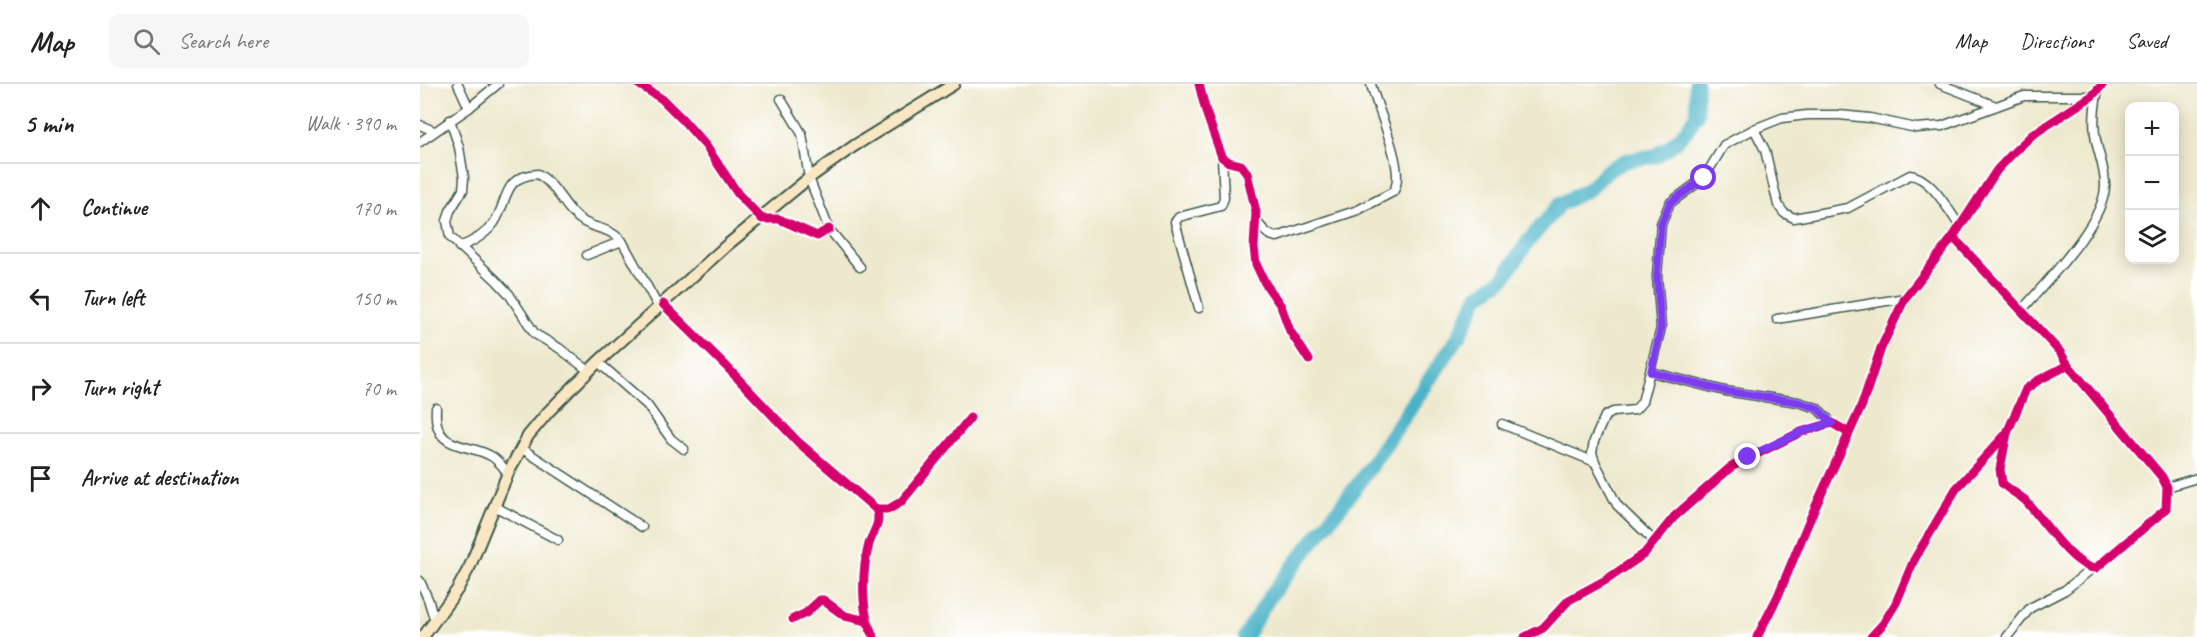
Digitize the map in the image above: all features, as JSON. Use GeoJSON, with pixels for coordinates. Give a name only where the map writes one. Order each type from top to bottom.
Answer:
{"type":"FeatureCollection","features":[{"type":"Feature","properties":{"kind":"street"},"geometry":{"type":"LineString","coordinates":[[458,84],[469,108]]}},
{"type":"Feature","properties":{"kind":"street"},"geometry":{"type":"LineString","coordinates":[[420,142],[469,108],[498,84]]}},
{"type":"Feature","properties":{"kind":"street"},"geometry":{"type":"LineString","coordinates":[[638,84],[662,99],[683,120],[706,146],[738,194],[762,219],[779,219],[817,236],[829,229]]}},
{"type":"Feature","properties":{"kind":"street"},"geometry":{"type":"LineString","coordinates":[[423,637],[457,590],[470,566],[508,473],[528,436],[548,412],[598,362],[726,246],[762,219],[809,178],[854,146],[954,84]]}},
{"type":"Feature","properties":{"kind":"street"},"geometry":{"type":"LineString","coordinates":[[1199,84],[1222,157],[1224,198],[1221,206],[1179,217],[1175,222],[1199,308]]}},
{"type":"Feature","properties":{"kind":"street"},"geometry":{"type":"LineString","coordinates":[[1222,157],[1244,167],[1257,222],[1270,237],[1358,210],[1393,192],[1397,187],[1397,173],[1389,132],[1374,98],[1371,84]]}},
{"type":"Feature","properties":{"kind":"street"},"geometry":{"type":"LineString","coordinates":[[1940,84],[1996,106]]}},
{"type":"Feature","properties":{"kind":"street"},"geometry":{"type":"LineString","coordinates":[[1653,540],[1617,505],[1595,462],[1592,453],[1594,441],[1602,419],[1608,413],[1639,408],[1651,372],[1661,328],[1657,276],[1658,237],[1665,212],[1676,197],[1704,178],[1724,145],[1754,129],[1782,118],[1839,115],[1928,128],[1942,126],[2024,96],[2098,90]]}},
{"type":"Feature","properties":{"kind":"street"},"geometry":{"type":"LineString","coordinates":[[1757,637],[1778,596],[1862,405],[1881,348],[1905,298],[1953,237],[1997,170],[2032,135],[2098,90]]}},
{"type":"Feature","properties":{"kind":"street"},"geometry":{"type":"LineString","coordinates":[[2022,310],[2062,264],[2096,218],[2102,206],[2105,182],[2094,122],[2098,90]]}},
{"type":"Feature","properties":{"kind":"street"},"geometry":{"type":"LineString","coordinates":[[781,99],[802,134],[809,178],[829,229],[860,267]]}},
{"type":"Feature","properties":{"kind":"street"},"geometry":{"type":"LineString","coordinates":[[450,120],[459,147],[464,178],[463,190],[450,211],[447,221],[450,237],[509,294],[535,334],[559,348],[589,371]]}},
{"type":"Feature","properties":{"kind":"street"},"geometry":{"type":"LineString","coordinates":[[420,125],[435,131]]}},
{"type":"Feature","properties":{"kind":"street"},"geometry":{"type":"LineString","coordinates":[[1754,129],[1766,150],[1778,205],[1784,213],[1794,218],[1848,208],[1910,175],[1919,176],[1928,183],[1960,226]]}},
{"type":"Feature","properties":{"kind":"street"},"geometry":{"type":"LineString","coordinates":[[459,247],[472,242],[490,228],[506,193],[518,179],[538,174],[556,189],[582,222],[613,232],[622,241],[661,306],[726,366],[798,442],[876,509],[889,509],[900,502],[970,418]]}},
{"type":"Feature","properties":{"kind":"street"},"geometry":{"type":"LineString","coordinates":[[1257,222],[1254,236],[1256,264],[1265,284],[1281,306],[1290,331],[1309,360]]}},
{"type":"Feature","properties":{"kind":"street"},"geometry":{"type":"LineString","coordinates":[[1953,237],[2060,352],[2068,365],[2152,463],[2167,487],[2166,509],[2162,514],[2114,554],[2065,590],[2030,608],[2007,637]]}},
{"type":"Feature","properties":{"kind":"street"},"geometry":{"type":"LineString","coordinates":[[587,255],[622,241]]}},
{"type":"Feature","properties":{"kind":"street"},"geometry":{"type":"LineString","coordinates":[[1777,319],[1905,298]]}},
{"type":"Feature","properties":{"kind":"street"},"geometry":{"type":"LineString","coordinates":[[598,362],[647,405],[671,439],[684,449]]}},
{"type":"Feature","properties":{"kind":"street"},"geometry":{"type":"LineString","coordinates":[[2068,365],[2026,389],[2007,433],[2000,469],[2002,483],[2022,498],[2046,528],[2076,559],[2085,566],[2093,568]]}},
{"type":"Feature","properties":{"kind":"street"},"geometry":{"type":"LineString","coordinates":[[1651,372],[1725,391],[1798,402],[1817,408],[1832,423],[1849,433]]}},
{"type":"Feature","properties":{"kind":"street"},"geometry":{"type":"LineString","coordinates":[[436,408],[436,424],[448,440],[461,447],[491,456],[508,473]]}},
{"type":"Feature","properties":{"kind":"street"},"geometry":{"type":"LineString","coordinates":[[1526,637],[1543,628],[1569,600],[1644,554],[1653,540],[1674,517],[1731,467],[1801,432],[1832,423]]}},
{"type":"Feature","properties":{"kind":"street"},"geometry":{"type":"LineString","coordinates":[[1502,424],[1595,462]]}},
{"type":"Feature","properties":{"kind":"street"},"geometry":{"type":"LineString","coordinates":[[1871,637],[1883,624],[1896,603],[1914,560],[1956,489],[2007,433]]}},
{"type":"Feature","properties":{"kind":"street"},"geometry":{"type":"LineString","coordinates":[[521,448],[642,527]]}},
{"type":"Feature","properties":{"kind":"street"},"geometry":{"type":"LineString","coordinates":[[2167,487],[2197,478]]}},
{"type":"Feature","properties":{"kind":"street"},"geometry":{"type":"LineString","coordinates":[[494,506],[558,540]]}},
{"type":"Feature","properties":{"kind":"street"},"geometry":{"type":"LineString","coordinates":[[874,637],[864,608],[864,589],[868,549],[878,524],[876,509]]}},
{"type":"Feature","properties":{"kind":"street"},"geometry":{"type":"LineString","coordinates":[[420,581],[435,621]]}},
{"type":"Feature","properties":{"kind":"street"},"geometry":{"type":"LineString","coordinates":[[793,620],[823,600],[845,616],[867,621]]}},
{"type":"Feature","properties":{"kind":"waterway"},"geometry":{"type":"LineString","coordinates":[[1245,637],[1270,596],[1359,483],[1459,336],[1478,296],[1503,279],[1527,243],[1560,204],[1589,189],[1608,170],[1625,161],[1655,156],[1668,148],[1687,130],[1697,114],[1696,84]]}},
{"type":"Feature","properties":{"kind":"cycle path"},"geometry":{"type":"LineString","coordinates":[[638,84],[662,99],[683,120],[706,146],[738,194],[762,219],[779,219],[817,236],[829,229]]}},
{"type":"Feature","properties":{"kind":"cycle path"},"geometry":{"type":"LineString","coordinates":[[1199,84],[1222,157],[1229,162],[1241,165],[1247,173],[1256,212],[1254,247],[1256,264],[1265,283],[1281,306],[1290,331],[1309,360]]}},
{"type":"Feature","properties":{"kind":"cycle path"},"geometry":{"type":"LineString","coordinates":[[1757,637],[1778,596],[1809,521],[1862,405],[1881,348],[1905,298],[1953,237],[1997,170],[2032,135],[2092,96],[2103,84]]}},
{"type":"Feature","properties":{"kind":"cycle path"},"geometry":{"type":"LineString","coordinates":[[1953,237],[2060,352],[2068,365],[2162,477],[2167,487],[2166,509],[2096,568],[2087,566],[2068,551],[2025,500],[2002,483],[2000,469],[2007,433]]}},
{"type":"Feature","properties":{"kind":"cycle path"},"geometry":{"type":"LineString","coordinates":[[663,304],[798,442],[876,509],[878,519],[869,544],[864,579],[866,616],[874,637]]}},
{"type":"Feature","properties":{"kind":"cycle path"},"geometry":{"type":"LineString","coordinates":[[1871,637],[1883,624],[1896,603],[1914,560],[1956,489],[2007,433],[2026,389],[2068,365]]}},
{"type":"Feature","properties":{"kind":"cycle path"},"geometry":{"type":"LineString","coordinates":[[876,509],[889,509],[901,502],[970,418]]}},
{"type":"Feature","properties":{"kind":"cycle path"},"geometry":{"type":"LineString","coordinates":[[1525,637],[1543,628],[1569,600],[1606,580],[1644,554],[1674,517],[1731,467],[1801,432],[1832,423],[1849,433]]}},
{"type":"Feature","properties":{"kind":"cycle path"},"geometry":{"type":"LineString","coordinates":[[793,619],[806,613],[820,600],[823,600],[845,616],[867,621]]}},
{"type":"Feature","properties":{"kind":"route"},"geometry":{"type":"LineString","coordinates":[[1704,178],[1670,203],[1661,224],[1658,237],[1657,276],[1661,328],[1651,372],[1725,391],[1798,402],[1817,408],[1832,423],[1801,432],[1748,457]]}}]}
